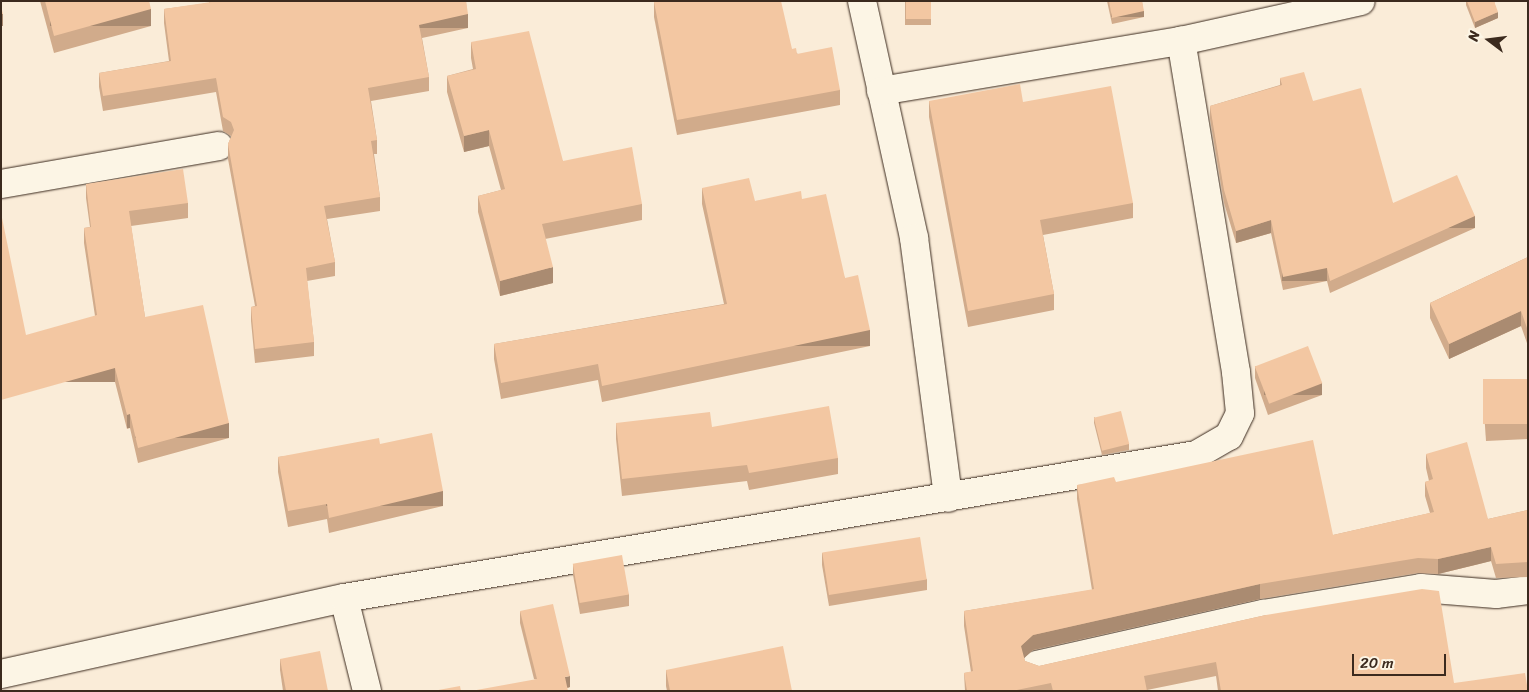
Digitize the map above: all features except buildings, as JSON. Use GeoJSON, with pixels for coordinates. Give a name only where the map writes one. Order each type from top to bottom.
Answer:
{"type":"FeatureCollection","features":[{"type":"Feature","properties":{"kind":"street"},"geometry":{"type":"LineString","coordinates":[[862,1],[914,238],[948,498]]}},
{"type":"Feature","properties":{"kind":"street"},"geometry":{"type":"LineString","coordinates":[[881,91],[1181,42],[1361,1]]}},
{"type":"Feature","properties":{"kind":"street"},"geometry":{"type":"LineString","coordinates":[[1,674],[344,598],[1196,455],[1229,436],[1240,413],[1236,372],[1181,42]]}},
{"type":"Feature","properties":{"kind":"street"},"geometry":{"type":"LineString","coordinates":[[1,184],[219,146]]}},
{"type":"Feature","properties":{"kind":"street"},"geometry":{"type":"LineString","coordinates":[[1036,665],[1263,614],[1421,588],[1496,594],[1528,590]]}},
{"type":"Feature","properties":{"kind":"street"},"geometry":{"type":"LineString","coordinates":[[344,598],[366,691]]}}]}
